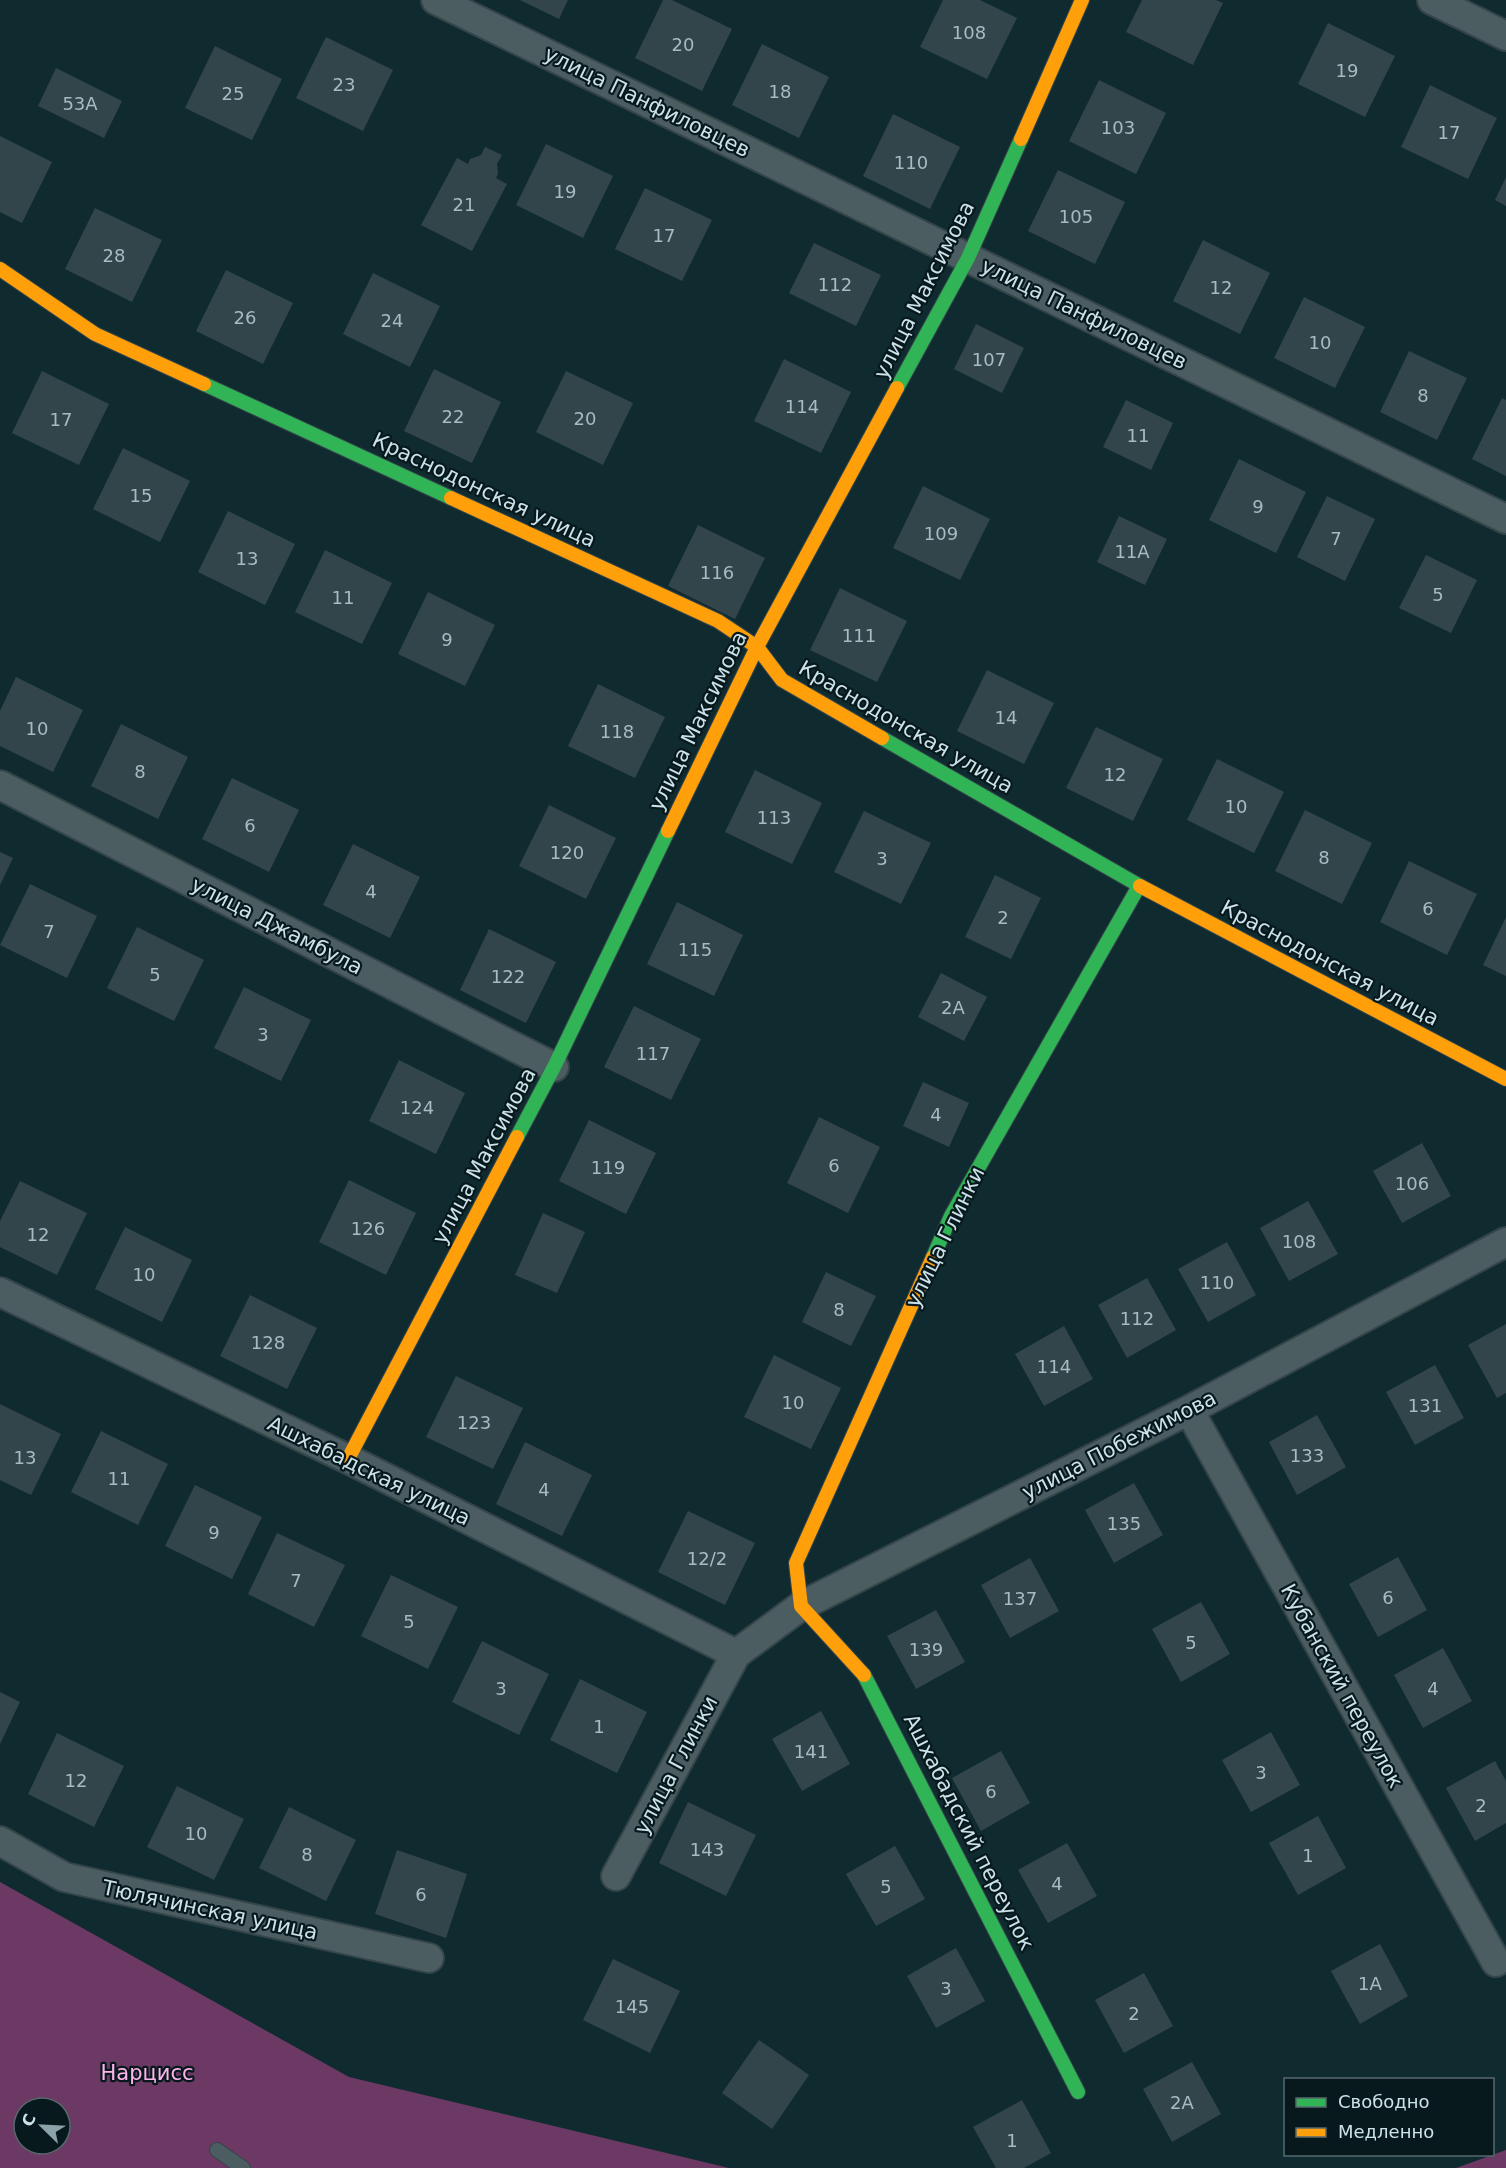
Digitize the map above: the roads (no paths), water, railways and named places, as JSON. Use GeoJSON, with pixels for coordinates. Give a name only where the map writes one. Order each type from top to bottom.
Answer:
{"type":"FeatureCollection","features":[{"type":"Feature","properties":{"kind":"street","name":"улица Панфиловцев"},"geometry":{"type":"LineString","coordinates":[[436,0],[1506,519]]}},
{"type":"Feature","properties":{"kind":"street","name":"улица Максимова"},"geometry":{"type":"LineString","coordinates":[[348,1459],[554,1067],[757,647],[968,258],[1082,0]]}},
{"type":"Feature","properties":{"kind":"street"},"geometry":{"type":"LineString","coordinates":[[1432,0],[1506,36]]}},
{"type":"Feature","properties":{"kind":"street","name":"Краснодонская улица"},"geometry":{"type":"LineString","coordinates":[[0,269],[95,334],[718,621],[757,647],[782,680],[1139,886],[1506,1079]]}},
{"type":"Feature","properties":{"kind":"street","name":"улица Джамбула"},"geometry":{"type":"LineString","coordinates":[[0,785],[554,1067]]}},
{"type":"Feature","properties":{"kind":"street","name":"улица Глинки"},"geometry":{"type":"LineString","coordinates":[[801,1606],[796,1563],[951,1216],[1139,886]]}},
{"type":"Feature","properties":{"kind":"street","name":"улица Побежимова"},"geometry":{"type":"LineString","coordinates":[[736,1654],[801,1606],[1189,1410],[1506,1242]]}},
{"type":"Feature","properties":{"kind":"street","name":"Ашхабадская улица"},"geometry":{"type":"LineString","coordinates":[[0,1292],[348,1459],[736,1654]]}},
{"type":"Feature","properties":{"kind":"street","name":"Кубанский переулок"},"geometry":{"type":"LineString","coordinates":[[1189,1410],[1496,1962]]}},
{"type":"Feature","properties":{"kind":"street","name":"Ашхабадский переулок"},"geometry":{"type":"LineString","coordinates":[[801,1606],[867,1678],[1078,2092]]}},
{"type":"Feature","properties":{"kind":"street","name":"улица Глинки"},"geometry":{"type":"LineString","coordinates":[[616,1876],[736,1654]]}},
{"type":"Feature","properties":{"kind":"street","name":"Тюлячинская улица"},"geometry":{"type":"LineString","coordinates":[[0,1841],[64,1877],[429,1958]]}},
{"type":"Feature","properties":{"kind":"lane"},"geometry":{"type":"LineString","coordinates":[[217,2150],[243,2168]]}},
{"type":"Feature","properties":{"kind":"park label","name":"Нарцисс"},"geometry":{"type":"Point","coordinates":[147,2073]}}]}
